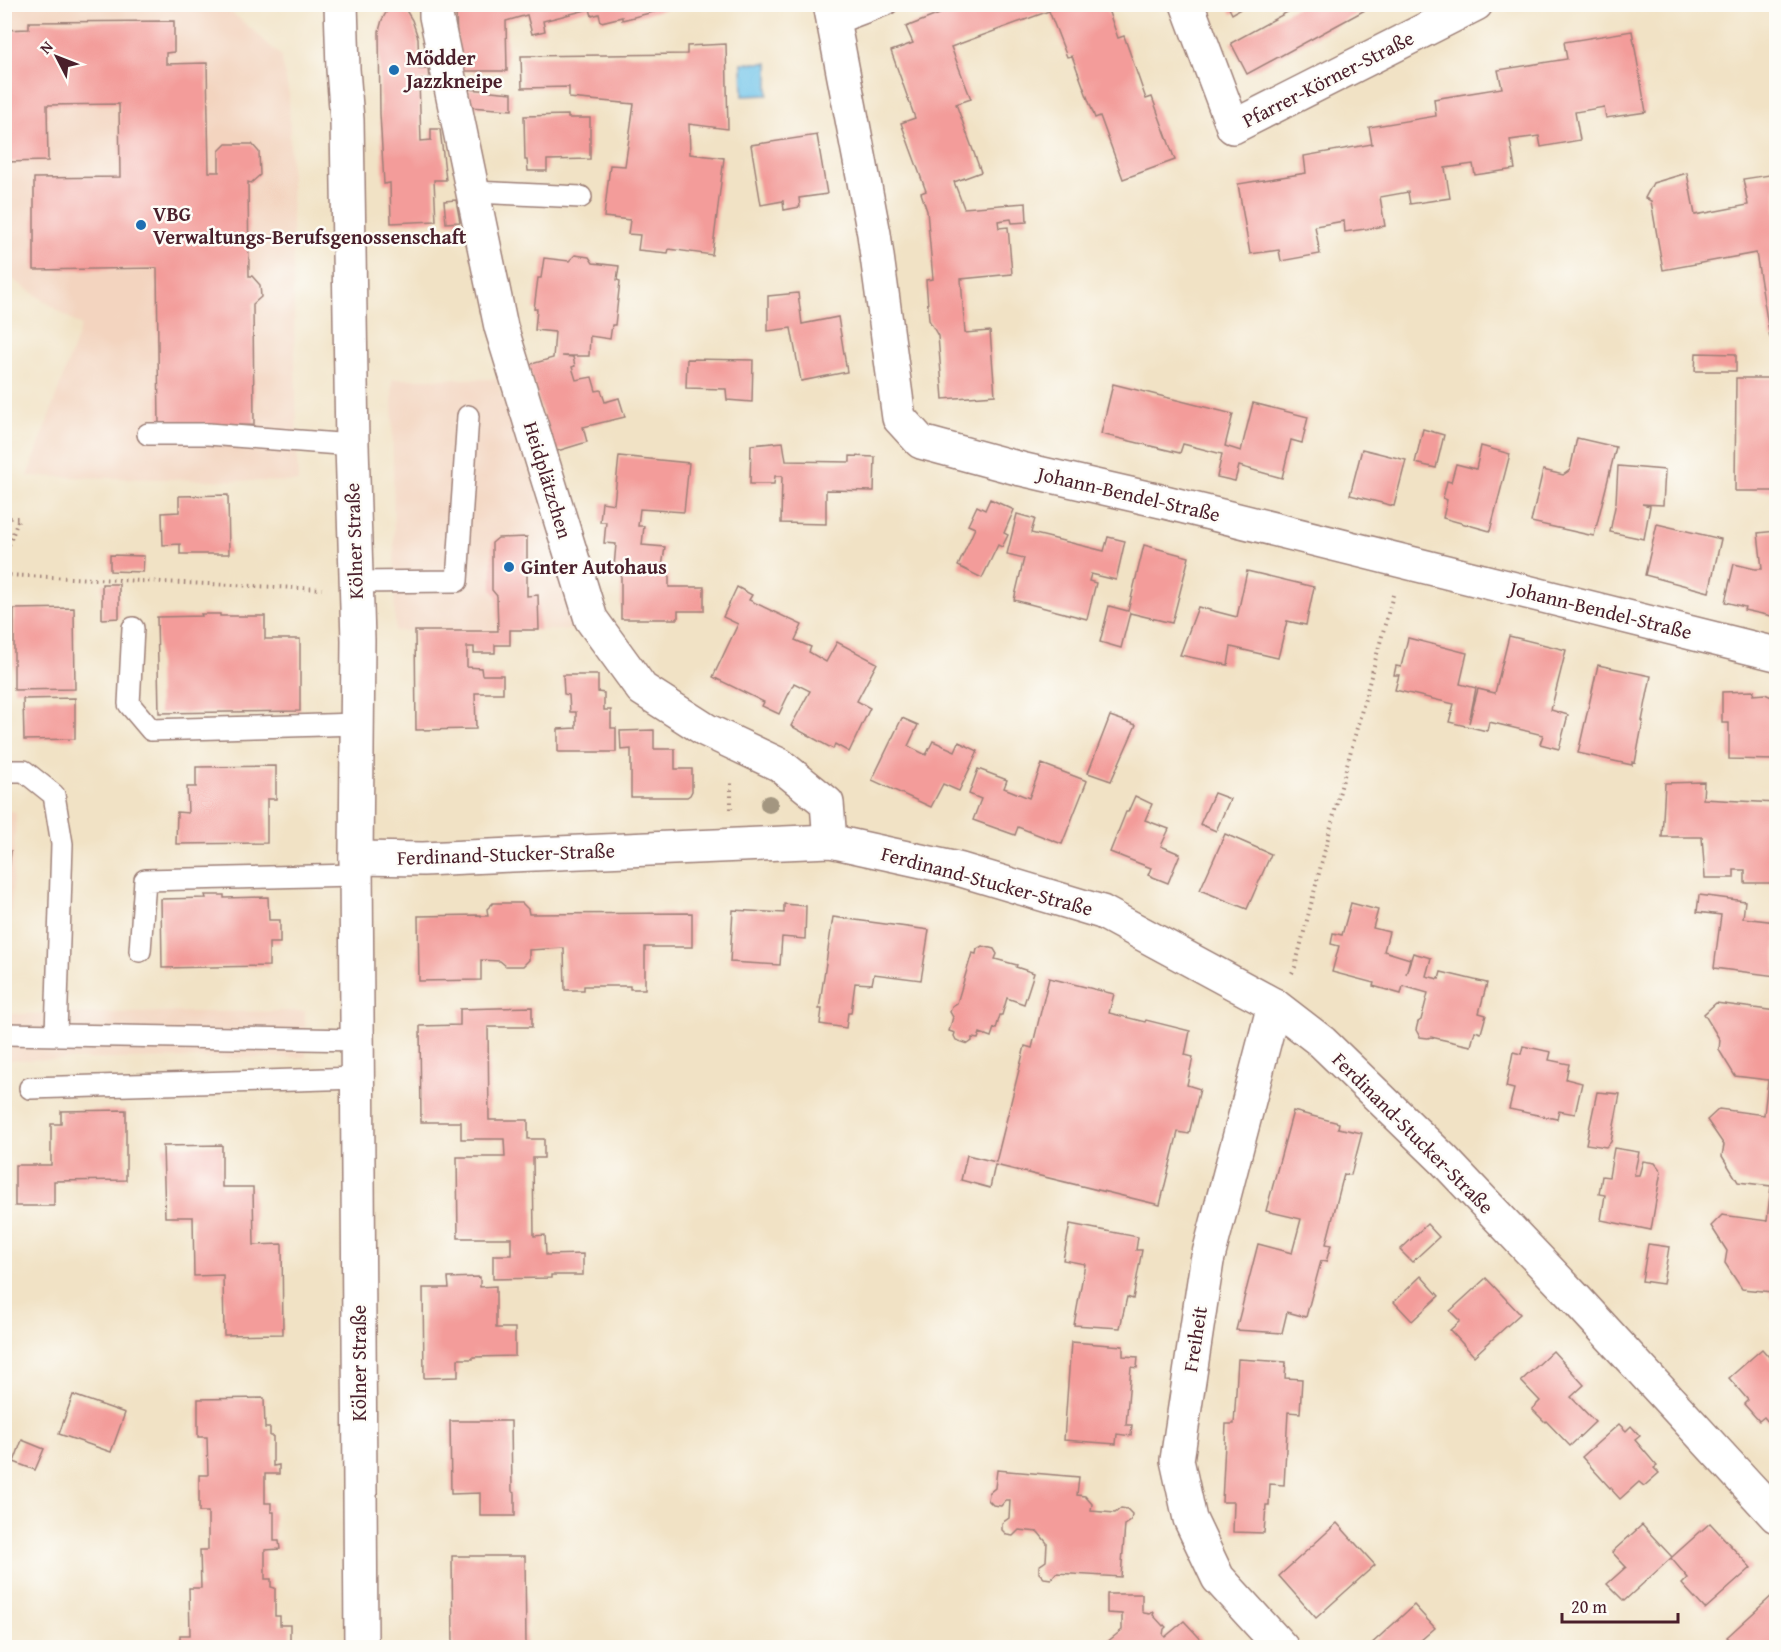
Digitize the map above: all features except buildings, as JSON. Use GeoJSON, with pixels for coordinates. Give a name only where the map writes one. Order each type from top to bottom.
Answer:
{"type":"FeatureCollection","features":[{"type":"Feature","properties":{"kind":"street","name":"Kölner Straße"},"geometry":{"type":"LineString","coordinates":[[341,4],[348,132],[352,445],[358,640],[356,867],[361,1647]]}},
{"type":"Feature","properties":{"kind":"street","name":"Heidplätzchen"},"geometry":{"type":"LineString","coordinates":[[436,4],[436,16],[501,327],[591,619],[642,689],[706,730],[780,765],[827,803],[830,841]]}},
{"type":"Feature","properties":{"kind":"street","name":"Pfarrer-Körner-Straße"},"geometry":{"type":"LineString","coordinates":[[1186,4],[1233,127],[1476,4]]}},
{"type":"Feature","properties":{"kind":"street","name":"Johann-Bendel-Straße"},"geometry":{"type":"LineString","coordinates":[[832,14],[874,234],[898,418],[921,442],[1776,654]]}},
{"type":"Feature","properties":{"kind":"street","name":"Ferdinand-Stucker-Straße"},"geometry":{"type":"LineString","coordinates":[[356,867],[423,859],[830,841],[958,869],[1102,912],[1274,1005],[1322,1042],[1444,1160],[1776,1516]]}},
{"type":"Feature","properties":{"kind":"street","name":"Freiheit"},"geometry":{"type":"LineString","coordinates":[[1274,1005],[1207,1261],[1176,1460],[1190,1519],[1218,1578],[1282,1647]]}},
{"type":"Feature","properties":{"kind":"lane"},"geometry":{"type":"LineString","coordinates":[[832,14],[887,4]]}},
{"type":"Feature","properties":{"kind":"lane"},"geometry":{"type":"LineString","coordinates":[[474,192],[581,197]]}},
{"type":"Feature","properties":{"kind":"lane"},"geometry":{"type":"LineString","coordinates":[[355,586],[456,581],[468,416]]}},
{"type":"Feature","properties":{"kind":"lane"},"geometry":{"type":"LineString","coordinates":[[148,434],[208,434],[352,445]]}},
{"type":"Feature","properties":{"kind":"lane"},"geometry":{"type":"LineString","coordinates":[[133,628],[129,704],[151,730],[357,724]]}},
{"type":"Feature","properties":{"kind":"lane"},"geometry":{"type":"LineString","coordinates":[[4,771],[24,771],[54,795],[62,844],[56,1034]]}},
{"type":"Feature","properties":{"kind":"lane"},"geometry":{"type":"LineString","coordinates":[[140,951],[145,880],[356,867]]}},
{"type":"Feature","properties":{"kind":"lane"},"geometry":{"type":"LineString","coordinates":[[4,1034],[358,1040]]}},
{"type":"Feature","properties":{"kind":"lane"},"geometry":{"type":"LineString","coordinates":[[30,1088],[358,1078]]}},
{"type":"Feature","properties":{"kind":"path"},"geometry":{"type":"LineString","coordinates":[[4,518],[19,518],[4,558]]}},
{"type":"Feature","properties":{"kind":"path"},"geometry":{"type":"LineString","coordinates":[[1274,1005],[1295,967],[1341,787],[1403,562]]}},
{"type":"Feature","properties":{"kind":"path"},"geometry":{"type":"LineString","coordinates":[[4,575],[355,586]]}},
{"type":"Feature","properties":{"kind":"path"},"geometry":{"type":"LineString","coordinates":[[732,845],[732,766],[740,746]]}},
{"type":"Feature","properties":{"kind":"shaded area"},"geometry":{"type":"Polygon","coordinates":[[[212,4],[232,13],[281,56],[289,95],[298,482],[28,476],[81,326],[5,274],[5,5],[212,4]]]}},
{"type":"Feature","properties":{"kind":"shaded area"},"geometry":{"type":"Polygon","coordinates":[[[392,379],[497,379],[541,502],[581,630],[395,631],[392,379]]]}},
{"type":"Feature","properties":{"kind":"shaded area"},"geometry":{"type":"Polygon","coordinates":[[[5,810],[16,812],[8,971],[5,976],[5,810]]]}},
{"type":"Feature","properties":{"kind":"shaded area"},"geometry":{"type":"Polygon","coordinates":[[[305,1011],[306,1057],[5,1060],[4,1014],[305,1011]]]}},
{"type":"Feature","properties":{"kind":"water"},"geometry":{"type":"Polygon","coordinates":[[[742,63],[768,63],[768,95],[743,96],[742,63]]]}},
{"type":"Feature","properties":{"kind":"place","name":"Mödder Jazzkneipe"},"geometry":{"type":"Point","coordinates":[394,70]}},
{"type":"Feature","properties":{"kind":"place","name":"VBG Verwaltungs-Berufsgenossenschaft"},"geometry":{"type":"Point","coordinates":[141,225]}},
{"type":"Feature","properties":{"kind":"place","name":"Ginter Autohaus"},"geometry":{"type":"Point","coordinates":[509,567]}}]}
